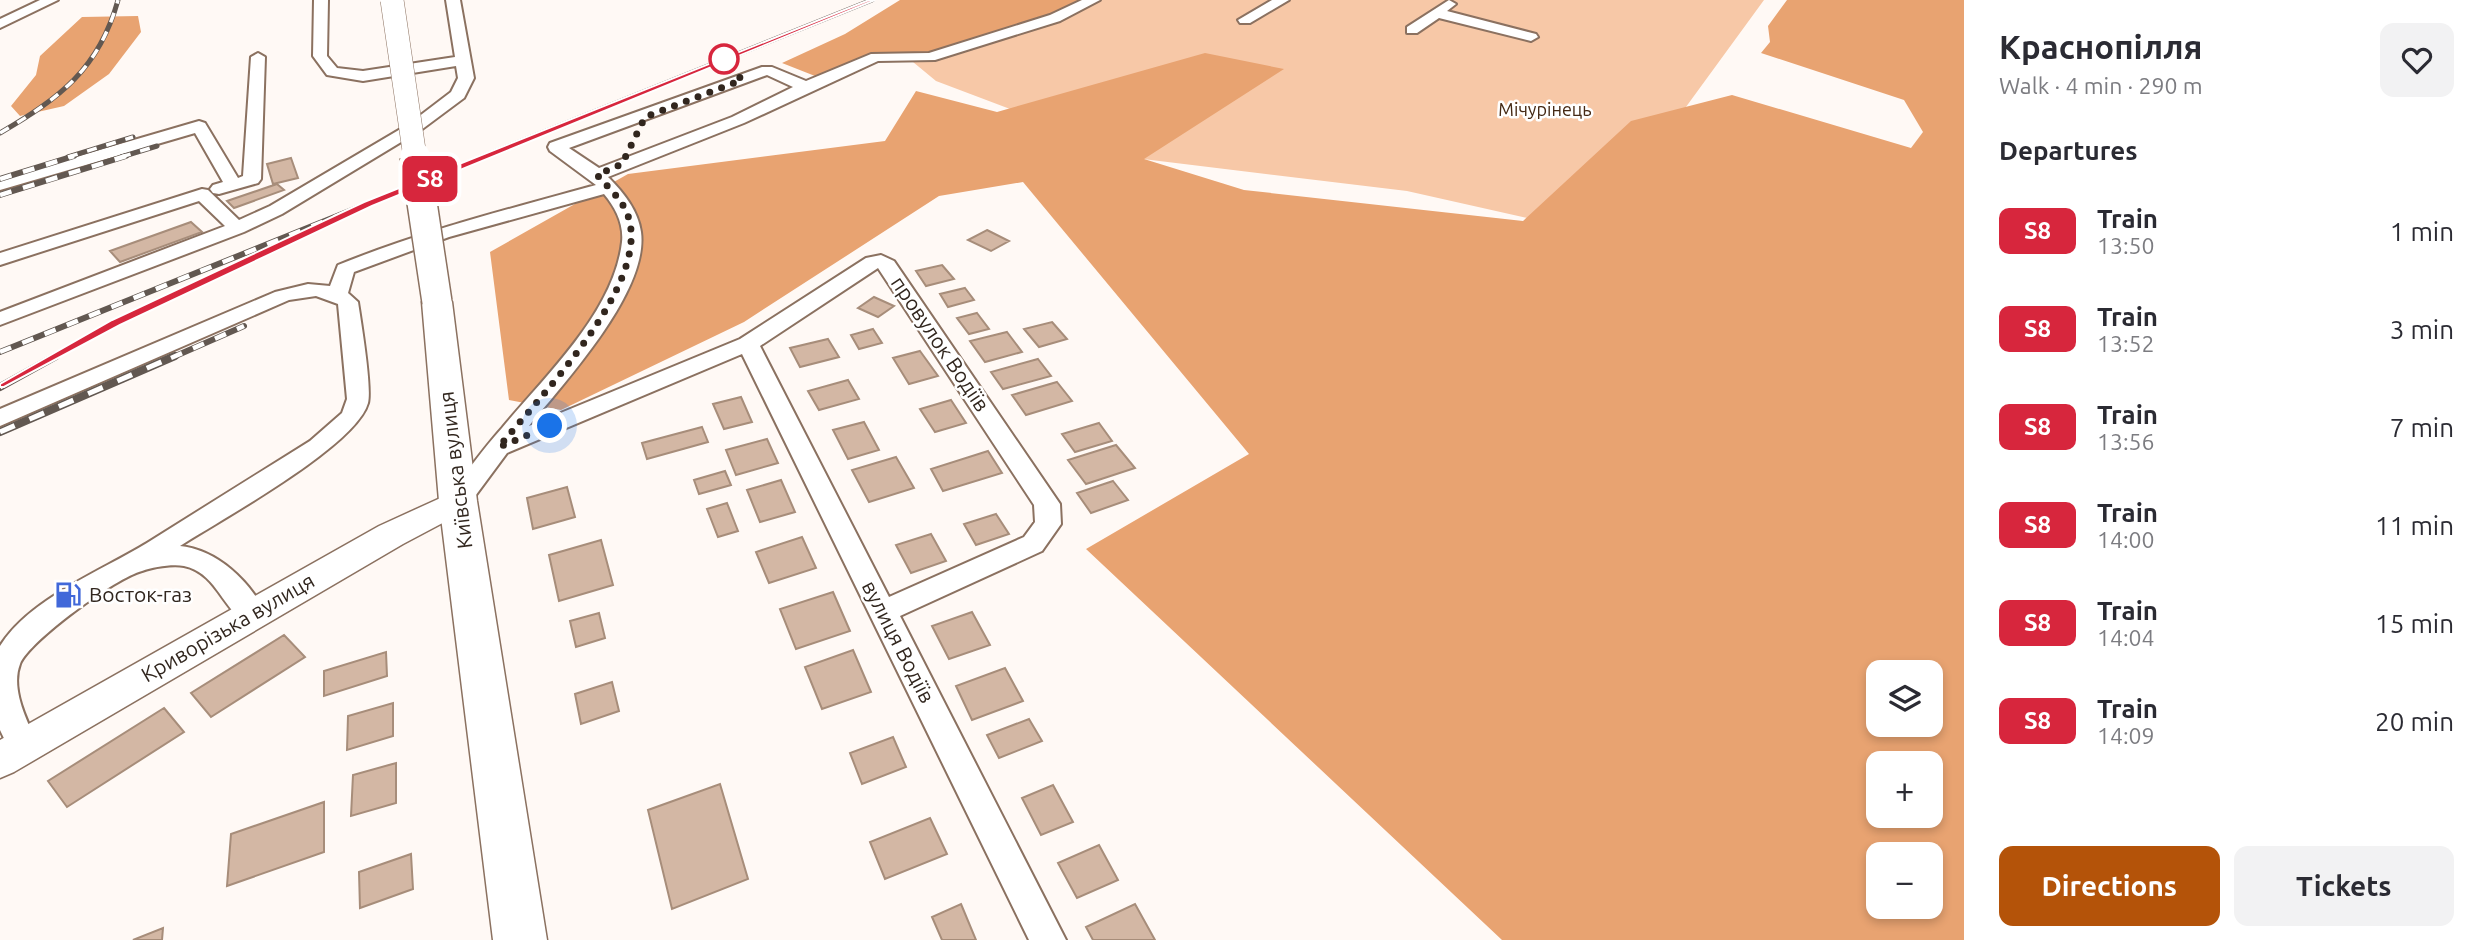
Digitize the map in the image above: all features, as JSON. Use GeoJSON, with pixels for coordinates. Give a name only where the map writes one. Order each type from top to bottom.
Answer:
{"type":"FeatureCollection","features":[{"type":"Feature","properties":{"kind":"highway","name":"Київська вулиця"},"geometry":{"type":"LineString","coordinates":[[392,0],[437,302],[458,502],[520,940]]}},
{"type":"Feature","properties":{"kind":"main road","name":"Криворізька вулиця"},"geometry":{"type":"LineString","coordinates":[[12,753],[252,613],[391,535],[458,502]]}},
{"type":"Feature","properties":{"kind":"street"},"geometry":{"type":"LineString","coordinates":[[0,24],[51,0]]}},
{"type":"Feature","properties":{"kind":"street"},"geometry":{"type":"LineString","coordinates":[[321,0],[320,56],[332,72],[363,76],[464,60]]}},
{"type":"Feature","properties":{"kind":"street"},"geometry":{"type":"LineString","coordinates":[[0,319],[237,228],[275,210],[415,127],[458,95],[466,78],[453,0]]}},
{"type":"Feature","properties":{"kind":"street"},"geometry":{"type":"LineString","coordinates":[[338,294],[345,270],[379,255],[603,181],[622,164],[738,120],[806,86],[876,57],[930,57],[1055,18],[1093,0]]}},
{"type":"Feature","properties":{"kind":"street"},"geometry":{"type":"LineString","coordinates":[[1245,19],[1282,0]]}},
{"type":"Feature","properties":{"kind":"street"},"geometry":{"type":"LineString","coordinates":[[1412,30],[1456,0]]}},
{"type":"Feature","properties":{"kind":"street"},"geometry":{"type":"LineString","coordinates":[[1437,13],[1531,37]]}},
{"type":"Feature","properties":{"kind":"street"},"geometry":{"type":"LineString","coordinates":[[0,259],[252,179],[258,57]]}},
{"type":"Feature","properties":{"kind":"street"},"geometry":{"type":"LineString","coordinates":[[458,502],[579,349],[616,293],[631,256],[629,218],[619,198],[603,181],[556,147],[645,117],[767,70],[806,86]]}},
{"type":"Feature","properties":{"kind":"street"},"geometry":{"type":"LineString","coordinates":[[622,164],[645,117]]}},
{"type":"Feature","properties":{"kind":"street"},"geometry":{"type":"LineString","coordinates":[[0,185],[199,126],[233,184]]}},
{"type":"Feature","properties":{"kind":"street"},"geometry":{"type":"LineString","coordinates":[[202,194],[237,228]]}},
{"type":"Feature","properties":{"kind":"street","name":"провулок Водіїв"},"geometry":{"type":"LineString","coordinates":[[499,447],[748,344],[873,262],[881,261],[887,265],[1047,504],[1048,524],[1033,544],[882,612]]}},
{"type":"Feature","properties":{"kind":"street"},"geometry":{"type":"LineString","coordinates":[[0,418],[282,296],[302,290],[322,289],[338,294],[348,302],[358,399],[352,416],[318,447],[64,606],[15,645],[3,668],[1,683],[12,753]]}},
{"type":"Feature","properties":{"kind":"street","name":"вулиця Водіїв"},"geometry":{"type":"LineString","coordinates":[[748,344],[1048,940]]}},
{"type":"Feature","properties":{"kind":"street"},"geometry":{"type":"LineString","coordinates":[[136,562],[185,556],[209,566],[228,582],[252,613]]}},
{"type":"Feature","properties":{"kind":"green space","name":"Мічурінець"},"geometry":{"type":"Polygon","coordinates":[[[1093,0],[1764,0],[1594,233],[1407,191],[1143,159],[936,81],[913,62],[1052,19],[1093,0]]]}},
{"type":"Feature","properties":{"kind":"shaded area"},"geometry":{"type":"Polygon","coordinates":[[[900,0],[1088,0],[954,52],[876,53],[815,76],[782,63],[845,34],[900,0]]]}},
{"type":"Feature","properties":{"kind":"shaded area"},"geometry":{"type":"Polygon","coordinates":[[[1787,0],[1964,0],[1964,940],[1502,940],[1086,549],[1249,454],[1023,182],[939,196],[744,322],[561,410],[509,400],[490,252],[628,174],[885,141],[916,91],[997,112],[1205,53],[1284,69],[1144,159],[1244,190],[1523,221],[1631,121],[1732,95],[1911,148],[1923,132],[1904,100],[1761,53],[1770,42],[1768,26],[1787,0]]]}},
{"type":"Feature","properties":{"kind":"shaded area"},"geometry":{"type":"Polygon","coordinates":[[[138,16],[141,32],[109,74],[64,106],[20,116],[11,106],[36,75],[40,56],[82,17],[138,16]]]}},
{"type":"Feature","properties":{"kind":"building"},"geometry":{"type":"Polygon","coordinates":[[[291,158],[298,178],[273,184],[267,164],[291,158]]]}},
{"type":"Feature","properties":{"kind":"building"},"geometry":{"type":"Polygon","coordinates":[[[277,184],[284,190],[234,208],[227,201],[277,184]]]}},
{"type":"Feature","properties":{"kind":"building"},"geometry":{"type":"Polygon","coordinates":[[[191,222],[202,232],[120,262],[110,251],[191,222]]]}},
{"type":"Feature","properties":{"kind":"building"},"geometry":{"type":"Polygon","coordinates":[[[987,230],[1009,241],[991,251],[968,240],[987,230]]]}},
{"type":"Feature","properties":{"kind":"building"},"geometry":{"type":"Polygon","coordinates":[[[942,265],[954,279],[926,286],[916,271],[942,265]]]}},
{"type":"Feature","properties":{"kind":"building"},"geometry":{"type":"Polygon","coordinates":[[[965,288],[974,300],[948,307],[940,294],[965,288]]]}},
{"type":"Feature","properties":{"kind":"building"},"geometry":{"type":"Polygon","coordinates":[[[874,297],[894,306],[878,317],[858,308],[874,297]]]}},
{"type":"Feature","properties":{"kind":"building"},"geometry":{"type":"Polygon","coordinates":[[[977,313],[989,329],[969,334],[957,318],[977,313]]]}},
{"type":"Feature","properties":{"kind":"building"},"geometry":{"type":"Polygon","coordinates":[[[1052,322],[1067,339],[1039,347],[1024,329],[1052,322]]]}},
{"type":"Feature","properties":{"kind":"building"},"geometry":{"type":"Polygon","coordinates":[[[873,329],[882,343],[859,349],[851,335],[873,329]]]}},
{"type":"Feature","properties":{"kind":"building"},"geometry":{"type":"Polygon","coordinates":[[[1007,332],[1022,352],[985,362],[970,341],[1007,332]]]}},
{"type":"Feature","properties":{"kind":"building"},"geometry":{"type":"Polygon","coordinates":[[[828,339],[839,357],[800,367],[790,348],[828,339]]]}},
{"type":"Feature","properties":{"kind":"building"},"geometry":{"type":"Polygon","coordinates":[[[920,351],[938,376],[909,384],[893,358],[920,351]]]}},
{"type":"Feature","properties":{"kind":"building"},"geometry":{"type":"Polygon","coordinates":[[[1038,359],[1051,376],[1003,389],[991,372],[1038,359]]]}},
{"type":"Feature","properties":{"kind":"building"},"geometry":{"type":"Polygon","coordinates":[[[848,380],[859,399],[819,410],[808,391],[848,380]]]}},
{"type":"Feature","properties":{"kind":"building"},"geometry":{"type":"Polygon","coordinates":[[[1057,382],[1072,401],[1026,415],[1012,395],[1057,382]]]}},
{"type":"Feature","properties":{"kind":"building"},"geometry":{"type":"Polygon","coordinates":[[[741,397],[752,422],[724,429],[713,404],[741,397]]]}},
{"type":"Feature","properties":{"kind":"building"},"geometry":{"type":"Polygon","coordinates":[[[951,400],[966,423],[935,432],[920,409],[951,400]]]}},
{"type":"Feature","properties":{"kind":"building"},"geometry":{"type":"Polygon","coordinates":[[[864,422],[879,450],[848,459],[833,430],[864,422]]]}},
{"type":"Feature","properties":{"kind":"building"},"geometry":{"type":"Polygon","coordinates":[[[1099,423],[1112,441],[1075,452],[1062,434],[1099,423]]]}},
{"type":"Feature","properties":{"kind":"building"},"geometry":{"type":"Polygon","coordinates":[[[702,427],[708,442],[647,459],[642,443],[702,427]]]}},
{"type":"Feature","properties":{"kind":"building"},"geometry":{"type":"Polygon","coordinates":[[[767,439],[778,463],[736,475],[726,450],[767,439]]]}},
{"type":"Feature","properties":{"kind":"building"},"geometry":{"type":"Polygon","coordinates":[[[1116,445],[1135,468],[1086,484],[1068,460],[1116,445]]]}},
{"type":"Feature","properties":{"kind":"building"},"geometry":{"type":"Polygon","coordinates":[[[988,451],[1002,473],[943,491],[931,469],[988,451]]]}},
{"type":"Feature","properties":{"kind":"building"},"geometry":{"type":"Polygon","coordinates":[[[896,457],[914,488],[869,502],[852,470],[896,457]]]}},
{"type":"Feature","properties":{"kind":"building"},"geometry":{"type":"Polygon","coordinates":[[[725,471],[731,485],[699,494],[694,480],[725,471]]]}},
{"type":"Feature","properties":{"kind":"building"},"geometry":{"type":"Polygon","coordinates":[[[781,480],[795,512],[760,522],[747,490],[781,480]]]}},
{"type":"Feature","properties":{"kind":"building"},"geometry":{"type":"Polygon","coordinates":[[[1113,481],[1128,500],[1091,513],[1077,493],[1113,481]]]}},
{"type":"Feature","properties":{"kind":"building"},"geometry":{"type":"Polygon","coordinates":[[[567,487],[575,517],[533,529],[527,498],[567,487]]]}},
{"type":"Feature","properties":{"kind":"building"},"geometry":{"type":"Polygon","coordinates":[[[727,503],[738,531],[718,537],[707,509],[727,503]]]}},
{"type":"Feature","properties":{"kind":"building"},"geometry":{"type":"Polygon","coordinates":[[[996,514],[1009,534],[976,545],[964,524],[996,514]]]}},
{"type":"Feature","properties":{"kind":"building"},"geometry":{"type":"Polygon","coordinates":[[[931,534],[946,561],[911,573],[896,545],[931,534]]]}},
{"type":"Feature","properties":{"kind":"building"},"geometry":{"type":"Polygon","coordinates":[[[802,537],[816,568],[769,583],[756,552],[802,537]]]}},
{"type":"Feature","properties":{"kind":"building"},"geometry":{"type":"Polygon","coordinates":[[[601,540],[613,585],[559,601],[549,555],[601,540]]]}},
{"type":"Feature","properties":{"kind":"building"},"geometry":{"type":"Polygon","coordinates":[[[833,592],[850,631],[796,649],[780,609],[833,592]]]}},
{"type":"Feature","properties":{"kind":"building"},"geometry":{"type":"Polygon","coordinates":[[[972,612],[990,645],[949,659],[932,626],[972,612]]]}},
{"type":"Feature","properties":{"kind":"building"},"geometry":{"type":"Polygon","coordinates":[[[599,613],[605,638],[576,647],[570,621],[599,613]]]}},
{"type":"Feature","properties":{"kind":"building"},"geometry":{"type":"Polygon","coordinates":[[[284,635],[305,657],[211,717],[191,693],[284,635]]]}},
{"type":"Feature","properties":{"kind":"building"},"geometry":{"type":"Polygon","coordinates":[[[853,650],[871,692],[822,709],[805,667],[853,650]]]}},
{"type":"Feature","properties":{"kind":"building"},"geometry":{"type":"Polygon","coordinates":[[[386,652],[387,676],[324,696],[324,671],[386,652]]]}},
{"type":"Feature","properties":{"kind":"building"},"geometry":{"type":"Polygon","coordinates":[[[1005,668],[1023,701],[972,720],[956,686],[1005,668]]]}},
{"type":"Feature","properties":{"kind":"building"},"geometry":{"type":"Polygon","coordinates":[[[612,682],[619,711],[581,724],[575,694],[612,682]]]}},
{"type":"Feature","properties":{"kind":"building"},"geometry":{"type":"Polygon","coordinates":[[[393,703],[393,736],[347,750],[348,716],[393,703]]]}},
{"type":"Feature","properties":{"kind":"building"},"geometry":{"type":"Polygon","coordinates":[[[164,708],[184,732],[67,807],[48,781],[164,708]]]}},
{"type":"Feature","properties":{"kind":"building"},"geometry":{"type":"Polygon","coordinates":[[[1029,719],[1042,741],[999,758],[987,735],[1029,719]]]}},
{"type":"Feature","properties":{"kind":"building"},"geometry":{"type":"Polygon","coordinates":[[[893,737],[906,767],[862,784],[850,753],[893,737]]]}},
{"type":"Feature","properties":{"kind":"building"},"geometry":{"type":"Polygon","coordinates":[[[396,763],[396,803],[351,816],[353,775],[396,763]]]}},
{"type":"Feature","properties":{"kind":"building"},"geometry":{"type":"Polygon","coordinates":[[[720,784],[748,879],[672,909],[648,810],[720,784]]]}},
{"type":"Feature","properties":{"kind":"building"},"geometry":{"type":"Polygon","coordinates":[[[1053,785],[1073,822],[1041,835],[1022,798],[1053,785]]]}},
{"type":"Feature","properties":{"kind":"building"},"geometry":{"type":"Polygon","coordinates":[[[324,802],[324,852],[227,886],[231,834],[324,802]]]}},
{"type":"Feature","properties":{"kind":"building"},"geometry":{"type":"Polygon","coordinates":[[[930,818],[947,854],[885,879],[870,842],[930,818]]]}},
{"type":"Feature","properties":{"kind":"building"},"geometry":{"type":"Polygon","coordinates":[[[1099,845],[1118,880],[1077,898],[1058,863],[1099,845]]]}},
{"type":"Feature","properties":{"kind":"building"},"geometry":{"type":"Polygon","coordinates":[[[411,854],[413,889],[360,908],[359,872],[411,854]]]}},
{"type":"Feature","properties":{"kind":"building"},"geometry":{"type":"Polygon","coordinates":[[[961,904],[976,940],[942,940],[932,917],[961,904]]]}},
{"type":"Feature","properties":{"kind":"building"},"geometry":{"type":"Polygon","coordinates":[[[1135,904],[1155,940],[1093,940],[1086,927],[1135,904]]]}},
{"type":"Feature","properties":{"kind":"building"},"geometry":{"type":"Polygon","coordinates":[[[163,928],[162,940],[133,940],[163,928]]]}},
{"type":"Feature","properties":{"kind":"railway"},"geometry":{"type":"LineString","coordinates":[[0,133],[59,94],[74,79],[100,45],[118,0]]}},
{"type":"Feature","properties":{"kind":"railway"},"geometry":{"type":"LineString","coordinates":[[482,157],[872,0]]}},
{"type":"Feature","properties":{"kind":"railway"},"geometry":{"type":"LineString","coordinates":[[68,157],[133,137]]}},
{"type":"Feature","properties":{"kind":"railway"},"geometry":{"type":"LineString","coordinates":[[121,157],[157,146]]}},
{"type":"Feature","properties":{"kind":"railway"},"geometry":{"type":"LineString","coordinates":[[0,179],[74,156]]}},
{"type":"Feature","properties":{"kind":"railway"},"geometry":{"type":"LineString","coordinates":[[0,195],[126,156]]}},
{"type":"Feature","properties":{"kind":"railway"},"geometry":{"type":"LineString","coordinates":[[0,352],[486,156]]}},
{"type":"Feature","properties":{"kind":"railway"},"geometry":{"type":"LineString","coordinates":[[53,358],[116,322],[200,282]]}},
{"type":"Feature","properties":{"kind":"railway"},"geometry":{"type":"LineString","coordinates":[[171,358],[244,326]]}},
{"type":"Feature","properties":{"kind":"railway"},"geometry":{"type":"LineString","coordinates":[[0,387],[56,356]]}},
{"type":"Feature","properties":{"kind":"railway"},"geometry":{"type":"LineString","coordinates":[[0,432],[175,356]]}},
{"type":"Feature","properties":{"kind":"train","name":"S8"},"geometry":{"type":"LineString","coordinates":[[0,384],[116,322],[368,204],[871,0]]}},
{"type":"Feature","properties":{"kind":"place","name":"Восток-газ"},"geometry":{"type":"Point","coordinates":[68,595]}},
{"type":"Feature","properties":{"kind":"route"},"geometry":{"type":"LineString","coordinates":[[550,426],[499,447],[579,349],[616,293],[631,256],[629,218],[619,198],[597,175],[622,164],[645,117],[742,80],[724,59]]}}]}
